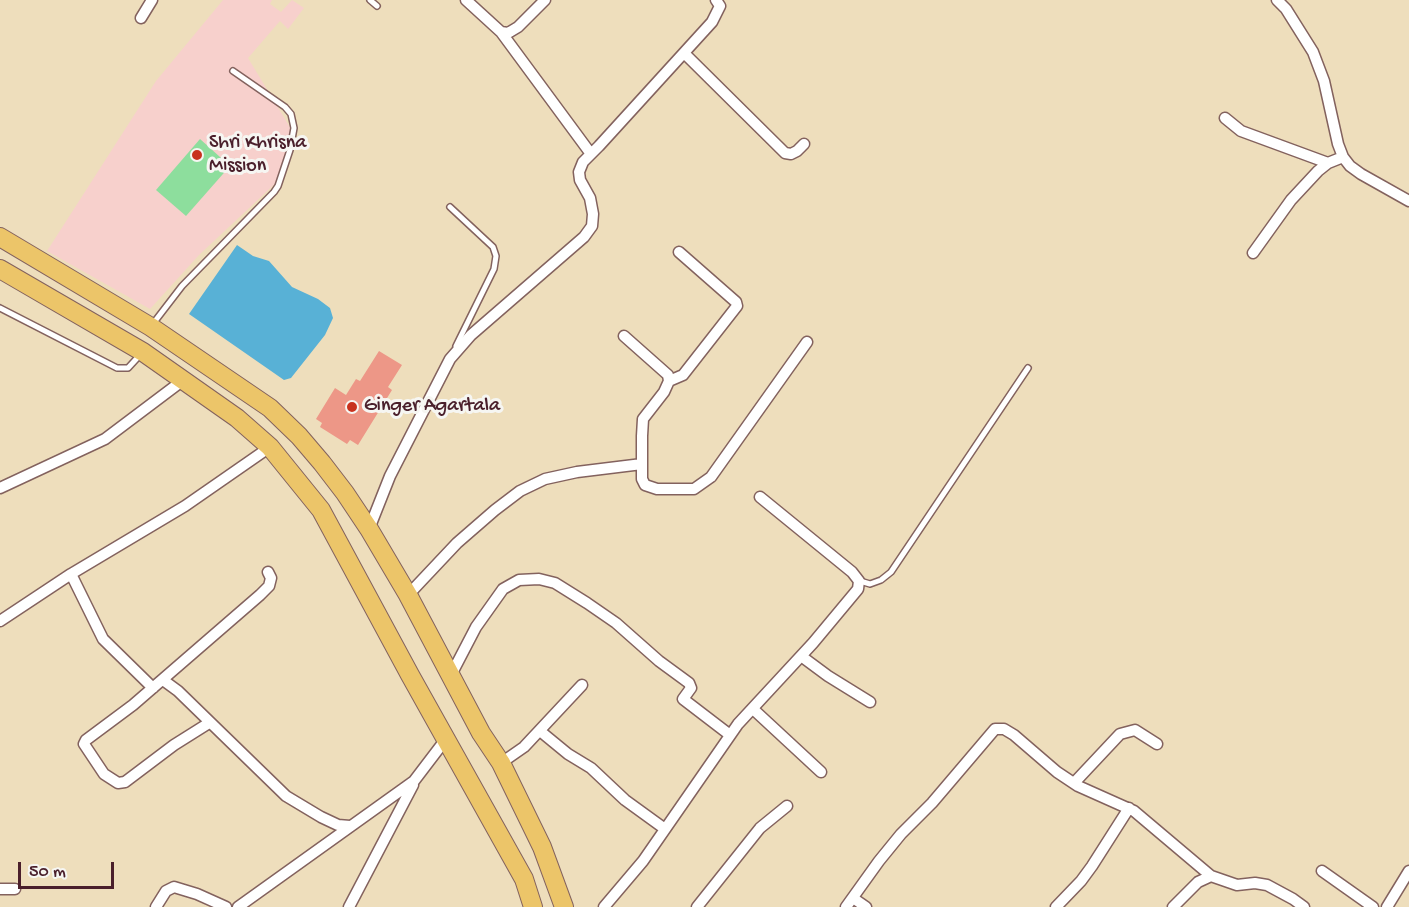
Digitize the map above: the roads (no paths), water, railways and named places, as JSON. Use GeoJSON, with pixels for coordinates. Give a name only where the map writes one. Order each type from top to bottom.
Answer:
{"type":"FeatureCollection","features":[{"type":"Feature","properties":{"kind":"main road"},"geometry":{"type":"LineString","coordinates":[[0,237],[151,327],[270,408],[299,436],[322,463],[369,529],[408,595],[481,733],[501,763],[542,847],[564,907]]}},
{"type":"Feature","properties":{"kind":"main road"},"geometry":{"type":"LineString","coordinates":[[17,280],[28,253]]}},
{"type":"Feature","properties":{"kind":"main road"},"geometry":{"type":"LineString","coordinates":[[0,269],[143,352],[237,418],[270,447],[321,510],[524,879],[533,907]]}},
{"type":"Feature","properties":{"kind":"street"},"geometry":{"type":"LineString","coordinates":[[141,18],[152,0]]}},
{"type":"Feature","properties":{"kind":"street"},"geometry":{"type":"LineString","coordinates":[[466,0],[501,32],[591,154]]}},
{"type":"Feature","properties":{"kind":"street"},"geometry":{"type":"LineString","coordinates":[[501,32],[508,33],[518,27],[545,0]]}},
{"type":"Feature","properties":{"kind":"street"},"geometry":{"type":"LineString","coordinates":[[369,529],[390,476],[450,358],[471,335],[584,237],[592,226],[590,198],[580,180],[579,172],[583,162],[717,15],[720,6],[716,0]]}},
{"type":"Feature","properties":{"kind":"street"},"geometry":{"type":"LineString","coordinates":[[1278,0],[1312,52],[1324,81],[1343,157],[1361,174],[1409,201]]}},
{"type":"Feature","properties":{"kind":"street"},"geometry":{"type":"LineString","coordinates":[[684,53],[784,153],[790,154],[797,151],[804,144]]}},
{"type":"Feature","properties":{"kind":"street"},"geometry":{"type":"LineString","coordinates":[[1225,118],[1241,131],[1328,163]]}},
{"type":"Feature","properties":{"kind":"street"},"geometry":{"type":"LineString","coordinates":[[1253,253],[1291,200],[1328,163],[1343,157]]}},
{"type":"Feature","properties":{"kind":"street"},"geometry":{"type":"LineString","coordinates":[[669,381],[683,375],[737,306],[736,302],[679,252]]}},
{"type":"Feature","properties":{"kind":"street"},"geometry":{"type":"LineString","coordinates":[[624,336],[668,375],[669,381],[664,392],[644,419],[642,479],[645,485],[651,488],[694,489],[711,477],[807,342]]}},
{"type":"Feature","properties":{"kind":"street"},"geometry":{"type":"LineString","coordinates":[[0,488],[105,439],[182,381]]}},
{"type":"Feature","properties":{"kind":"street"},"geometry":{"type":"LineString","coordinates":[[0,621],[71,574],[185,506],[270,447]]}},
{"type":"Feature","properties":{"kind":"street"},"geometry":{"type":"LineString","coordinates":[[408,595],[457,543],[520,491],[545,479],[577,472],[642,464]]}},
{"type":"Feature","properties":{"kind":"street"},"geometry":{"type":"LineString","coordinates":[[604,907],[636,870],[730,735],[858,589],[859,581],[852,572],[760,497]]}},
{"type":"Feature","properties":{"kind":"street"},"geometry":{"type":"LineString","coordinates":[[209,723],[174,745],[125,782],[118,783],[104,774],[85,748],[84,743],[163,680],[269,586],[271,578],[267,572]]}},
{"type":"Feature","properties":{"kind":"street"},"geometry":{"type":"LineString","coordinates":[[71,574],[103,639],[153,688]]}},
{"type":"Feature","properties":{"kind":"street"},"geometry":{"type":"LineString","coordinates":[[451,675],[476,627],[503,590],[519,580],[538,579],[555,583],[616,623],[689,684],[691,688],[683,699],[730,735]]}},
{"type":"Feature","properties":{"kind":"street"},"geometry":{"type":"LineString","coordinates":[[801,656],[870,702]]}},
{"type":"Feature","properties":{"kind":"street"},"geometry":{"type":"LineString","coordinates":[[163,680],[178,691],[286,796],[338,825],[350,826]]}},
{"type":"Feature","properties":{"kind":"street"},"geometry":{"type":"LineString","coordinates":[[501,763],[524,747],[582,685]]}},
{"type":"Feature","properties":{"kind":"street"},"geometry":{"type":"LineString","coordinates":[[753,708],[821,772]]}},
{"type":"Feature","properties":{"kind":"street"},"geometry":{"type":"LineString","coordinates":[[866,907],[849,903],[886,852],[932,803],[995,729],[1004,729],[1014,735],[1057,772],[1074,783],[1129,808],[1211,876],[1237,885],[1255,883],[1267,885],[1304,907]]}},
{"type":"Feature","properties":{"kind":"street"},"geometry":{"type":"LineString","coordinates":[[1074,783],[1120,734],[1135,730],[1157,744]]}},
{"type":"Feature","properties":{"kind":"street"},"geometry":{"type":"LineString","coordinates":[[540,731],[568,754],[591,768],[626,800],[665,829]]}},
{"type":"Feature","properties":{"kind":"street"},"geometry":{"type":"LineString","coordinates":[[349,907],[414,781],[446,739]]}},
{"type":"Feature","properties":{"kind":"street"},"geometry":{"type":"LineString","coordinates":[[238,907],[414,781]]}},
{"type":"Feature","properties":{"kind":"street"},"geometry":{"type":"LineString","coordinates":[[697,907],[760,828],[787,806]]}},
{"type":"Feature","properties":{"kind":"street"},"geometry":{"type":"LineString","coordinates":[[1056,907],[1087,874],[1129,808]]}},
{"type":"Feature","properties":{"kind":"street"},"geometry":{"type":"LineString","coordinates":[[1322,871],[1373,907]]}},
{"type":"Feature","properties":{"kind":"street"},"geometry":{"type":"LineString","coordinates":[[1387,907],[1409,872]]}},
{"type":"Feature","properties":{"kind":"street"},"geometry":{"type":"LineString","coordinates":[[1173,907],[1198,882],[1211,876]]}},
{"type":"Feature","properties":{"kind":"street"},"geometry":{"type":"LineString","coordinates":[[156,907],[166,891],[174,887],[226,907]]}},
{"type":"Feature","properties":{"kind":"street"},"geometry":{"type":"LineString","coordinates":[[0,889],[15,889]]}},
{"type":"Feature","properties":{"kind":"lane"},"geometry":{"type":"LineString","coordinates":[[370,0],[377,6]]}},
{"type":"Feature","properties":{"kind":"lane"},"geometry":{"type":"LineString","coordinates":[[151,327],[182,286],[278,186],[292,141],[294,128],[291,114],[285,107],[233,71]]}},
{"type":"Feature","properties":{"kind":"lane"},"geometry":{"type":"LineString","coordinates":[[450,207],[494,247],[496,256],[494,269],[450,358]]}},
{"type":"Feature","properties":{"kind":"lane"},"geometry":{"type":"LineString","coordinates":[[0,308],[117,368],[128,368],[143,352]]}},
{"type":"Feature","properties":{"kind":"lane"},"geometry":{"type":"LineString","coordinates":[[859,581],[870,584],[881,580],[891,572],[1028,368]]}},
{"type":"Feature","properties":{"kind":"water"},"geometry":{"type":"Polygon","coordinates":[[[237,245],[253,256],[269,261],[292,287],[318,299],[330,308],[333,318],[325,335],[291,378],[284,380],[189,314],[237,245]]]}},
{"type":"Feature","properties":{"kind":"place","name":"Shri Khrisna Mission"},"geometry":{"type":"Point","coordinates":[197,155]}},
{"type":"Feature","properties":{"kind":"place","name":"Ginger Agartala"},"geometry":{"type":"Point","coordinates":[352,407]}}]}
